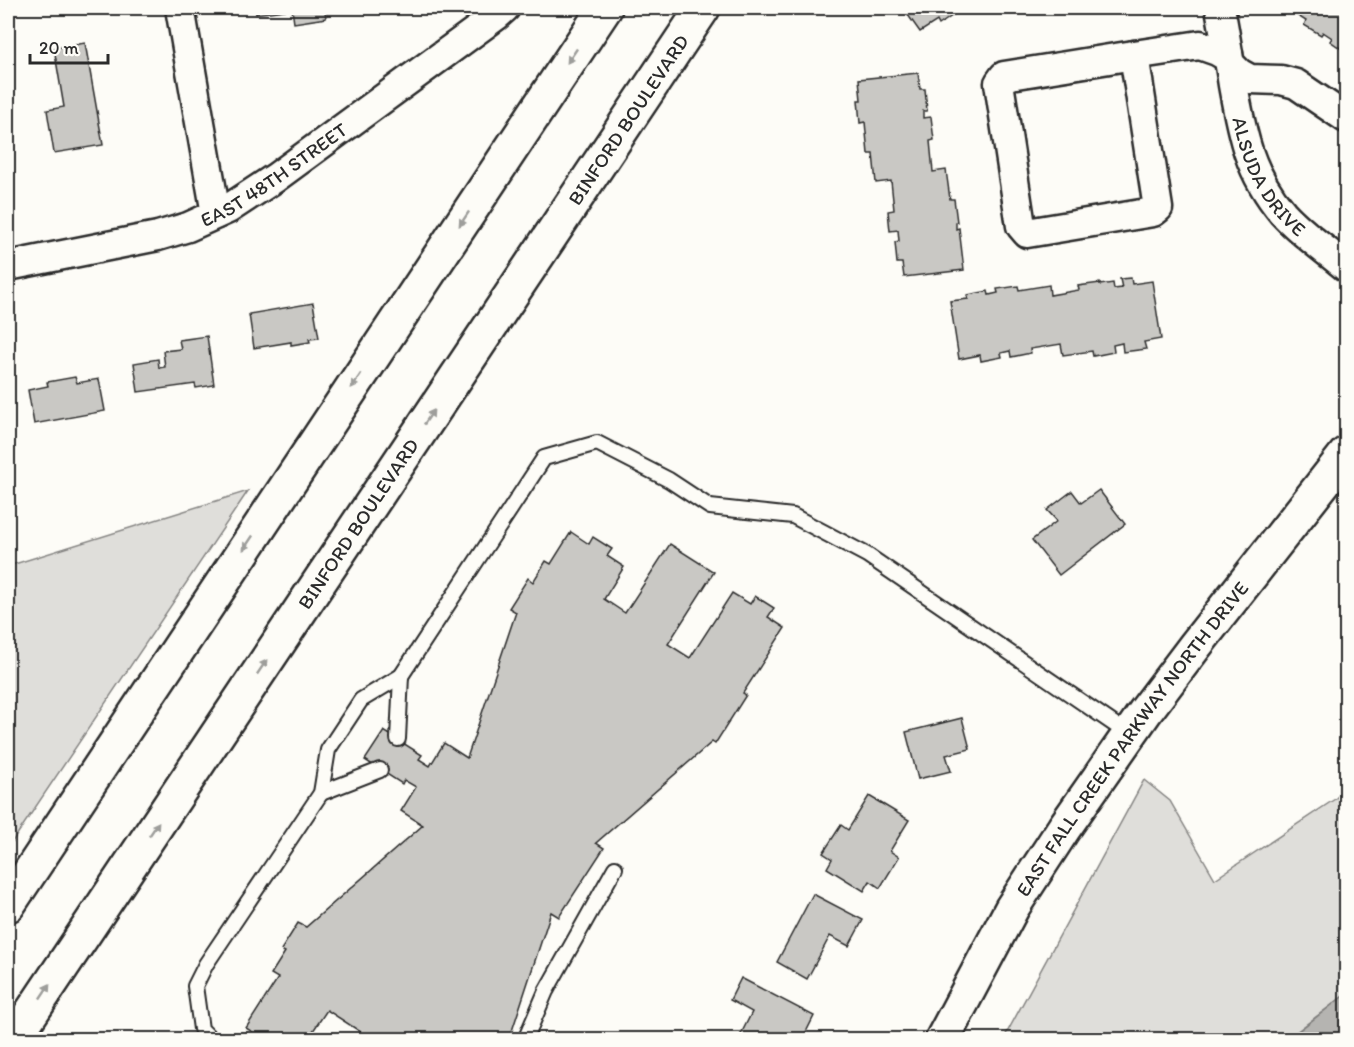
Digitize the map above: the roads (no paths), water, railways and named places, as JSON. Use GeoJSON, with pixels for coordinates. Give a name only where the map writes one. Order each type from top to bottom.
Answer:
{"type":"FeatureCollection","features":[{"type":"Feature","properties":{"kind":"main road"},"geometry":{"type":"LineString","coordinates":[[8,905],[605,8]]}},
{"type":"Feature","properties":{"kind":"main road","name":"BINFORD BOULEVARD"},"geometry":{"type":"LineString","coordinates":[[13,1040],[703,8]]}},
{"type":"Feature","properties":{"kind":"main road","name":"EAST FALL CREEK PARKWAY NORTH DRIVE"},"geometry":{"type":"LineString","coordinates":[[942,1040],[1012,908],[1064,828],[1195,646],[1347,454]]}},
{"type":"Feature","properties":{"kind":"street"},"geometry":{"type":"LineString","coordinates":[[180,8],[216,214]]}},
{"type":"Feature","properties":{"kind":"street","name":"EAST 48TH STREET"},"geometry":{"type":"LineString","coordinates":[[8,266],[159,236],[216,214],[246,198],[275,178],[505,8]]}},
{"type":"Feature","properties":{"kind":"street","name":"ALSUDA DRIVE"},"geometry":{"type":"LineString","coordinates":[[1220,8],[1242,135],[1250,159],[1261,181],[1283,213],[1347,267]]}},
{"type":"Feature","properties":{"kind":"street"},"geometry":{"type":"LineString","coordinates":[[1134,55],[1158,208],[1153,212],[1027,233],[1022,226],[999,83],[1004,76],[1134,55],[1200,45],[1224,55],[1239,73],[1250,79],[1274,79],[1296,84],[1347,118]]}},
{"type":"Feature","properties":{"kind":"lane"},"geometry":{"type":"LineString","coordinates":[[212,1040],[201,1029],[195,986],[206,964],[321,793],[328,750],[361,700],[401,676],[544,458],[597,442],[669,480],[710,507],[793,516],[867,555],[1130,735]]}},
{"type":"Feature","properties":{"kind":"lane"},"geometry":{"type":"LineString","coordinates":[[398,739],[401,676]]}},
{"type":"Feature","properties":{"kind":"lane"},"geometry":{"type":"LineString","coordinates":[[321,793],[380,770]]}},
{"type":"Feature","properties":{"kind":"lane"},"geometry":{"type":"LineString","coordinates":[[525,1040],[546,991],[615,868]]}}]}
